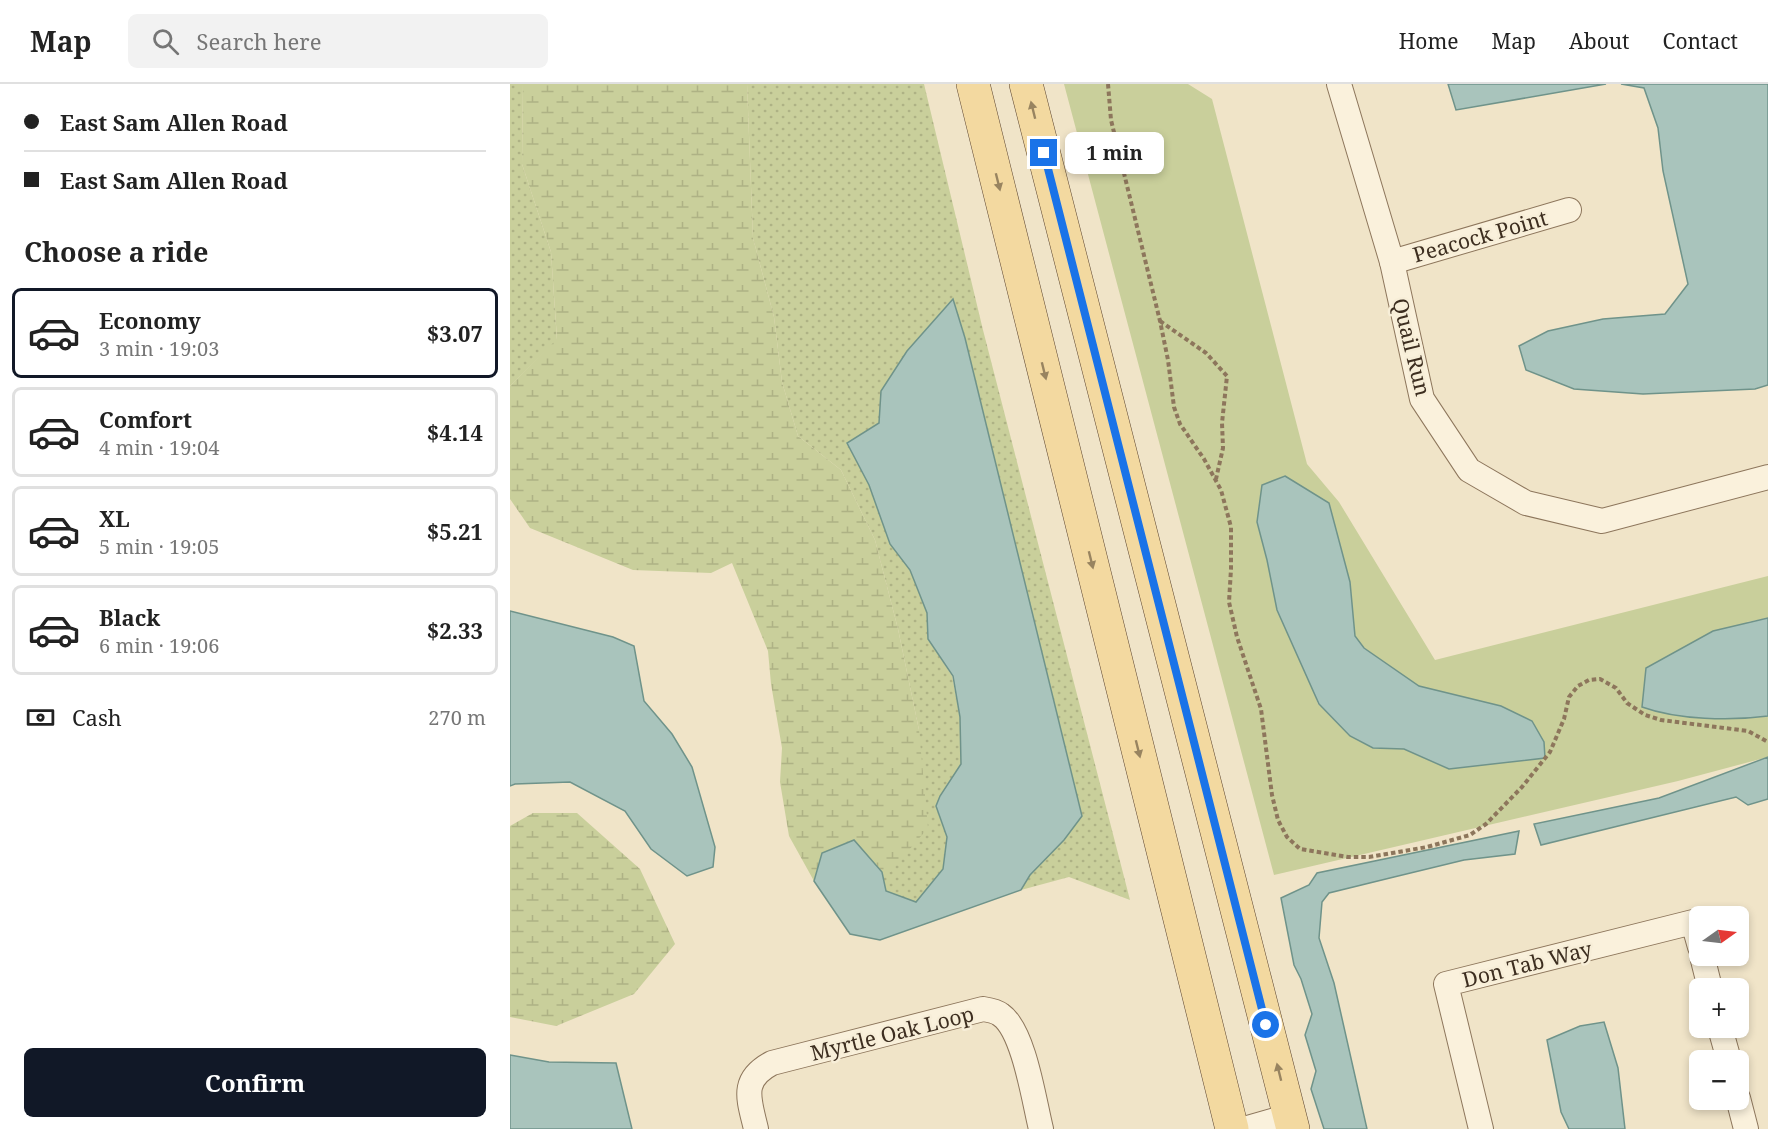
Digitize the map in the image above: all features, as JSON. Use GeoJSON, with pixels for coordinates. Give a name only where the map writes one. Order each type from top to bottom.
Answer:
{"type":"FeatureCollection","features":[{"type":"Feature","properties":{"kind":"main road"},"geometry":{"type":"LineString","coordinates":[[973,84],[1232,1129]]}},
{"type":"Feature","properties":{"kind":"main road"},"geometry":{"type":"LineString","coordinates":[[1026,84],[1292,1123]]}},
{"type":"Feature","properties":{"kind":"street","name":"Quail Run"},"geometry":{"type":"LineString","coordinates":[[1339,84],[1392,262],[1422,399],[1469,470],[1526,503],[1602,521],[1768,477]]}},
{"type":"Feature","properties":{"kind":"street","name":"Peacock Point"},"geometry":{"type":"LineString","coordinates":[[1392,262],[1569,210]]}},
{"type":"Feature","properties":{"kind":"street","name":"Don Tab Way"},"geometry":{"type":"LineString","coordinates":[[1481,1129],[1446,984],[1689,923]]}},
{"type":"Feature","properties":{"kind":"street","name":"Myrtle Oak Loop"},"geometry":{"type":"LineString","coordinates":[[756,1129],[749,1099],[751,1081],[759,1071],[766,1067],[783,1060],[983,1010],[993,1010],[1010,1023],[1018,1036],[1041,1129]]}},
{"type":"Feature","properties":{"kind":"street"},"geometry":{"type":"LineString","coordinates":[[1741,1110],[1746,1129]]}},
{"type":"Feature","properties":{"kind":"street"},"geometry":{"type":"LineString","coordinates":[[1244,1129],[1292,1123]]}},
{"type":"Feature","properties":{"kind":"path"},"geometry":{"type":"LineString","coordinates":[[1108,84],[1116,147],[1160,321],[1174,407],[1180,424],[1221,490],[1231,527],[1232,568],[1229,602],[1237,637],[1261,709],[1272,795],[1278,820],[1287,837],[1300,849],[1348,857],[1369,857],[1427,847],[1470,835],[1486,824],[1522,788],[1550,752],[1564,719],[1569,697],[1578,686],[1588,680],[1600,679],[1616,688],[1627,703],[1645,715],[1661,720],[1748,731],[1768,742]]}},
{"type":"Feature","properties":{"kind":"path"},"geometry":{"type":"LineString","coordinates":[[1160,321],[1206,353],[1227,376],[1222,423],[1223,448],[1216,480]]}},
{"type":"Feature","properties":{"kind":"green space"},"geometry":{"type":"Polygon","coordinates":[[[510,84],[523,84],[522,164],[551,252],[557,340],[510,386],[510,84]]]}},
{"type":"Feature","properties":{"kind":"green space"},"geometry":{"type":"Polygon","coordinates":[[[523,84],[747,84],[753,238],[774,317],[782,382],[798,436],[841,470],[875,540],[898,629],[919,730],[928,828],[890,872],[882,872],[854,840],[822,853],[814,881],[789,836],[780,782],[782,748],[768,651],[732,563],[711,573],[633,570],[530,528],[510,499],[510,386],[557,339],[551,252],[522,164],[523,84]]]}},
{"type":"Feature","properties":{"kind":"green space"},"geometry":{"type":"Polygon","coordinates":[[[747,84],[924,84],[983,330],[1130,900],[1069,877],[1021,890],[1030,875],[1064,840],[1082,816],[965,338],[953,300],[907,351],[881,391],[879,423],[847,443],[869,485],[890,544],[910,570],[927,613],[928,639],[952,676],[960,717],[961,764],[936,806],[947,837],[943,869],[916,903],[886,891],[882,872],[890,872],[919,730],[898,629],[875,540],[841,470],[798,436],[782,382],[774,317],[753,238],[747,84]]]}},
{"type":"Feature","properties":{"kind":"green space"},"geometry":{"type":"Polygon","coordinates":[[[1064,84],[1188,84],[1212,99],[1307,464],[1339,502],[1435,660],[1768,576],[1768,618],[1747,622],[1742,719],[1768,716],[1768,757],[1678,781],[1274,875],[1064,84]],[[1257,522],[1267,560],[1318,704],[1350,736],[1373,748],[1404,749],[1449,769],[1501,706],[1419,686],[1364,648],[1355,636],[1350,582],[1257,522]]]}},
{"type":"Feature","properties":{"kind":"green space"},"geometry":{"type":"Polygon","coordinates":[[[533,813],[577,813],[640,869],[675,944],[634,994],[556,1026],[510,1017],[510,826],[533,813]]]}},
{"type":"Feature","properties":{"kind":"water"},"geometry":{"type":"Polygon","coordinates":[[[1448,84],[1606,84],[1456,110],[1448,84]]]}},
{"type":"Feature","properties":{"kind":"water"},"geometry":{"type":"Polygon","coordinates":[[[1621,84],[1768,84],[1768,385],[1755,389],[1643,394],[1574,389],[1526,370],[1519,346],[1548,331],[1603,319],[1665,314],[1688,284],[1663,171],[1658,128],[1644,88],[1621,84]]]}},
{"type":"Feature","properties":{"kind":"water"},"geometry":{"type":"Polygon","coordinates":[[[953,299],[965,338],[1082,816],[1064,840],[1030,875],[1021,890],[880,940],[850,934],[814,881],[822,853],[854,840],[882,872],[886,891],[916,902],[943,869],[947,837],[936,806],[961,764],[960,717],[953,676],[928,639],[927,613],[910,570],[890,544],[869,485],[847,443],[879,423],[881,391],[907,351],[953,299]]]}},
{"type":"Feature","properties":{"kind":"water"},"geometry":{"type":"Polygon","coordinates":[[[1285,476],[1329,503],[1350,582],[1355,636],[1364,648],[1419,686],[1501,706],[1532,721],[1544,742],[1545,758],[1449,769],[1404,749],[1373,748],[1350,736],[1319,704],[1277,610],[1257,522],[1262,485],[1285,476]]]}},
{"type":"Feature","properties":{"kind":"water"},"geometry":{"type":"Polygon","coordinates":[[[510,611],[613,637],[634,646],[644,701],[672,734],[692,767],[715,847],[713,867],[687,876],[651,849],[625,811],[570,782],[510,786],[510,611]]]}},
{"type":"Feature","properties":{"kind":"water"},"geometry":{"type":"Polygon","coordinates":[[[1768,618],[1768,716],[1738,719],[1688,717],[1642,707],[1646,668],[1713,631],[1768,618]]]}},
{"type":"Feature","properties":{"kind":"water"},"geometry":{"type":"Polygon","coordinates":[[[1768,757],[1768,799],[1748,805],[1736,797],[1541,845],[1534,824],[1659,798],[1768,757]]]}},
{"type":"Feature","properties":{"kind":"water"},"geometry":{"type":"Polygon","coordinates":[[[1519,831],[1515,854],[1464,860],[1329,893],[1322,902],[1319,938],[1334,983],[1367,1129],[1324,1129],[1311,1089],[1316,1071],[1305,1035],[1312,1014],[1294,965],[1281,898],[1309,885],[1317,873],[1519,831]]]}},
{"type":"Feature","properties":{"kind":"water"},"geometry":{"type":"Polygon","coordinates":[[[1604,1022],[1618,1068],[1625,1129],[1569,1129],[1561,1112],[1547,1040],[1580,1026],[1604,1022]]]}},
{"type":"Feature","properties":{"kind":"water"},"geometry":{"type":"Polygon","coordinates":[[[510,1055],[549,1062],[616,1063],[632,1129],[510,1129],[510,1055]]]}},
{"type":"Feature","properties":{"kind":"route"},"geometry":{"type":"LineString","coordinates":[[1044,153],[1266,1025]]}}]}
